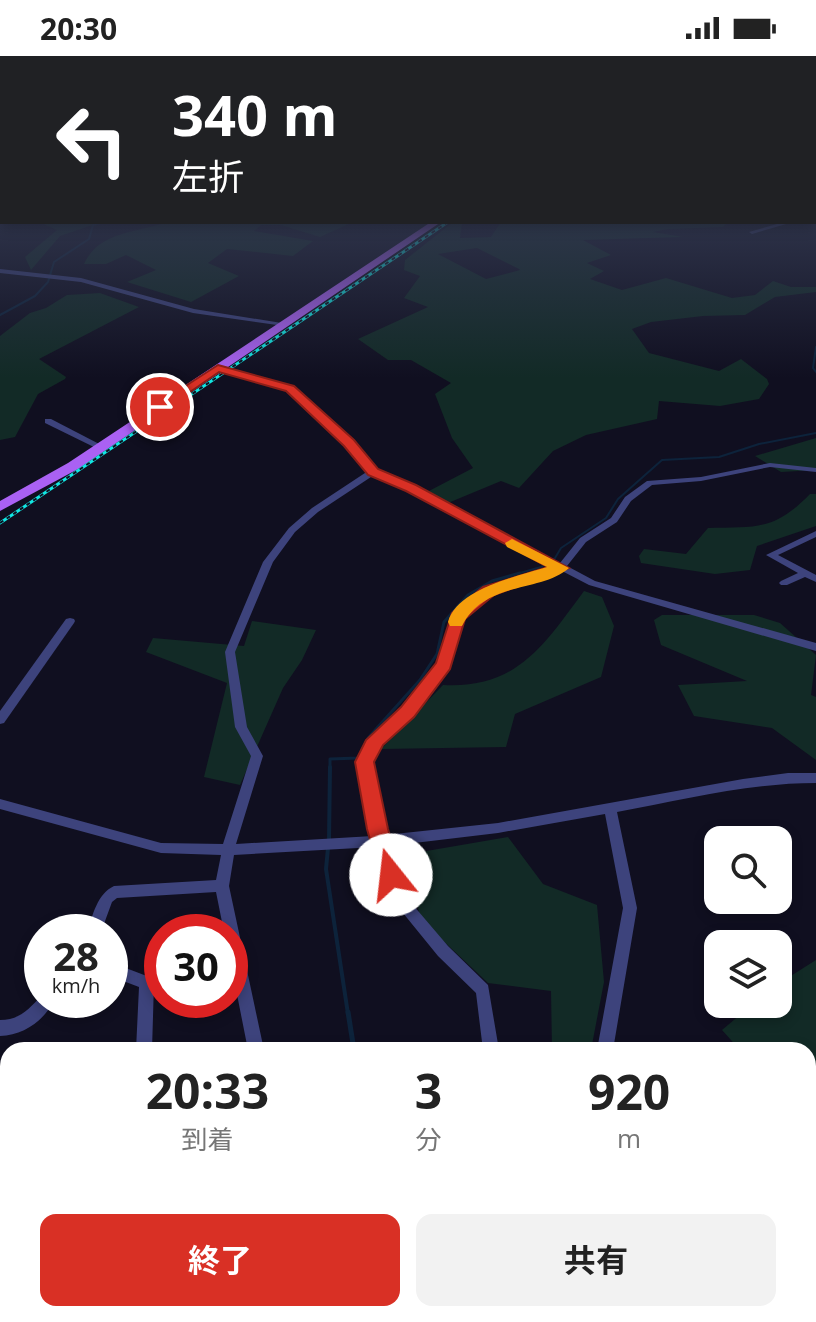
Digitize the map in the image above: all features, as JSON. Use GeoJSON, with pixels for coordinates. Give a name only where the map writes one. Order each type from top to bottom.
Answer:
{"type":"FeatureCollection","features":[{"type":"Feature","properties":{"kind":"main road"},"geometry":{"type":"LineString","coordinates":[[0,507],[101,447],[381,259]]}},
{"type":"Feature","properties":{"kind":"street"},"geometry":{"type":"LineString","coordinates":[[0,271],[81,280],[193,311],[284,324]]}},
{"type":"Feature","properties":{"kind":"street"},"geometry":{"type":"LineString","coordinates":[[218,368],[290,389],[349,443],[373,472],[411,488],[592,583],[634,598],[715,617],[816,647]]}},
{"type":"Feature","properties":{"kind":"street"},"geometry":{"type":"LineString","coordinates":[[48,421],[101,447]]}},
{"type":"Feature","properties":{"kind":"street"},"geometry":{"type":"LineString","coordinates":[[490,1042],[483,990],[443,951],[408,909],[391,875],[364,762],[376,740],[408,712],[444,664],[458,616],[489,591],[561,568],[583,540],[614,520],[628,499],[650,483],[701,479],[770,465],[816,470]]}},
{"type":"Feature","properties":{"kind":"street"},"geometry":{"type":"LineString","coordinates":[[254,1042],[222,886],[228,850],[257,756],[241,727],[230,652],[268,562],[292,530],[315,510],[373,472]]}},
{"type":"Feature","properties":{"kind":"street"},"geometry":{"type":"LineString","coordinates":[[816,534],[771,555],[816,579]]}},
{"type":"Feature","properties":{"kind":"street"},"geometry":{"type":"LineString","coordinates":[[784,583],[804,574]]}},
{"type":"Feature","properties":{"kind":"street"},"geometry":{"type":"LineString","coordinates":[[0,720],[70,621]]}},
{"type":"Feature","properties":{"kind":"street"},"geometry":{"type":"LineString","coordinates":[[0,804],[161,848],[228,850],[381,841],[498,828],[743,784],[816,778]]}},
{"type":"Feature","properties":{"kind":"street"},"geometry":{"type":"LineString","coordinates":[[606,1042],[630,908],[610,810]]}},
{"type":"Feature","properties":{"kind":"street"},"geometry":{"type":"LineString","coordinates":[[101,914],[107,898],[114,892],[222,886]]}},
{"type":"Feature","properties":{"kind":"street"},"geometry":{"type":"LineString","coordinates":[[128,976],[147,983],[144,1042]]}},
{"type":"Feature","properties":{"kind":"street"},"geometry":{"type":"LineString","coordinates":[[0,1028],[15,1028],[32,1018]]}},
{"type":"Feature","properties":{"kind":"green space"},"geometry":{"type":"Polygon","coordinates":[[[26,259],[40,259],[31,270],[26,259]]]}},
{"type":"Feature","properties":{"kind":"green space"},"geometry":{"type":"Polygon","coordinates":[[[87,259],[117,259],[106,264],[84,264],[87,259]]]}},
{"type":"Feature","properties":{"kind":"green space"},"geometry":{"type":"Polygon","coordinates":[[[134,259],[213,259],[208,263],[239,276],[191,302],[127,282],[156,270],[134,259]]]}},
{"type":"Feature","properties":{"kind":"green space"},"geometry":{"type":"Polygon","coordinates":[[[406,259],[448,259],[486,279],[520,270],[499,259],[599,259],[587,263],[604,271],[590,279],[622,290],[666,278],[732,298],[755,295],[773,281],[791,287],[816,287],[816,292],[775,297],[745,315],[651,322],[632,329],[649,353],[719,371],[741,359],[767,379],[769,384],[759,399],[720,406],[659,401],[657,419],[586,435],[553,451],[519,488],[501,481],[448,503],[427,492],[473,468],[452,438],[435,394],[451,383],[411,360],[388,360],[358,339],[428,307],[404,298],[420,276],[404,270],[406,259]]]}},
{"type":"Feature","properties":{"kind":"green space"},"geometry":{"type":"Polygon","coordinates":[[[100,293],[139,307],[39,359],[66,377],[38,394],[15,437],[0,440],[0,336],[30,313],[46,308],[67,295],[100,293]]]}},
{"type":"Feature","properties":{"kind":"green space"},"geometry":{"type":"Polygon","coordinates":[[[816,438],[816,470],[781,472],[755,456],[816,438]]]}},
{"type":"Feature","properties":{"kind":"green space"},"geometry":{"type":"Polygon","coordinates":[[[810,494],[816,494],[816,526],[757,546],[750,570],[715,574],[641,563],[639,556],[644,549],[686,554],[708,528],[752,527],[775,521],[810,494]]]}},
{"type":"Feature","properties":{"kind":"green space"},"geometry":{"type":"Polygon","coordinates":[[[584,591],[602,597],[614,626],[601,677],[515,714],[506,747],[381,749],[443,685],[491,680],[526,660],[556,629],[584,591]]]}},
{"type":"Feature","properties":{"kind":"green space"},"geometry":{"type":"Polygon","coordinates":[[[662,615],[754,615],[780,623],[816,655],[811,695],[816,697],[816,760],[772,728],[694,716],[678,685],[747,681],[661,645],[654,620],[662,615]]]}},
{"type":"Feature","properties":{"kind":"green space"},"geometry":{"type":"Polygon","coordinates":[[[252,621],[316,630],[302,660],[283,688],[240,785],[204,777],[227,683],[146,652],[153,638],[244,646],[252,621]]]}},
{"type":"Feature","properties":{"kind":"green space"},"geometry":{"type":"Polygon","coordinates":[[[508,837],[543,884],[597,905],[604,982],[593,1042],[552,1042],[551,991],[488,983],[420,919],[409,854],[508,837]]]}},
{"type":"Feature","properties":{"kind":"green space"},"geometry":{"type":"Polygon","coordinates":[[[816,960],[816,1042],[733,1042],[722,1030],[736,1018],[792,1018],[792,975],[816,960]]]}},
{"type":"Feature","properties":{"kind":"waterway"},"geometry":{"type":"LineString","coordinates":[[0,315],[35,296],[48,282],[54,262],[58,259]]}},
{"type":"Feature","properties":{"kind":"waterway"},"geometry":{"type":"LineString","coordinates":[[816,347],[813,368],[816,372]]}},
{"type":"Feature","properties":{"kind":"waterway"},"geometry":{"type":"LineString","coordinates":[[330,767],[330,759],[358,758],[368,738],[420,680],[437,654],[444,622],[468,595],[492,581],[541,567],[555,558],[561,548],[606,518],[618,499],[662,460],[719,457],[759,444],[816,433]]}},
{"type":"Feature","properties":{"kind":"waterway"},"geometry":{"type":"LineString","coordinates":[[329,840],[330,767]]}},
{"type":"Feature","properties":{"kind":"waterway"},"geometry":{"type":"LineString","coordinates":[[328,848],[326,869],[348,1014]]}},
{"type":"Feature","properties":{"kind":"waterway"},"geometry":{"type":"LineString","coordinates":[[348,1012],[353,1042]]}},
{"type":"Feature","properties":{"kind":"railway"},"geometry":{"type":"LineString","coordinates":[[0,523],[393,259]]}},
{"type":"Feature","properties":{"kind":"slow traffic"},"geometry":{"type":"LineString","coordinates":[[456,622],[458,616],[489,591],[561,568],[512,543]]}},
{"type":"Feature","properties":{"kind":"route"},"geometry":{"type":"LineString","coordinates":[[160,407],[218,368],[290,389],[349,443],[373,472],[411,488],[561,568],[489,591],[458,616],[444,664],[408,712],[376,740],[364,762],[377,829],[391,875]]}}]}
